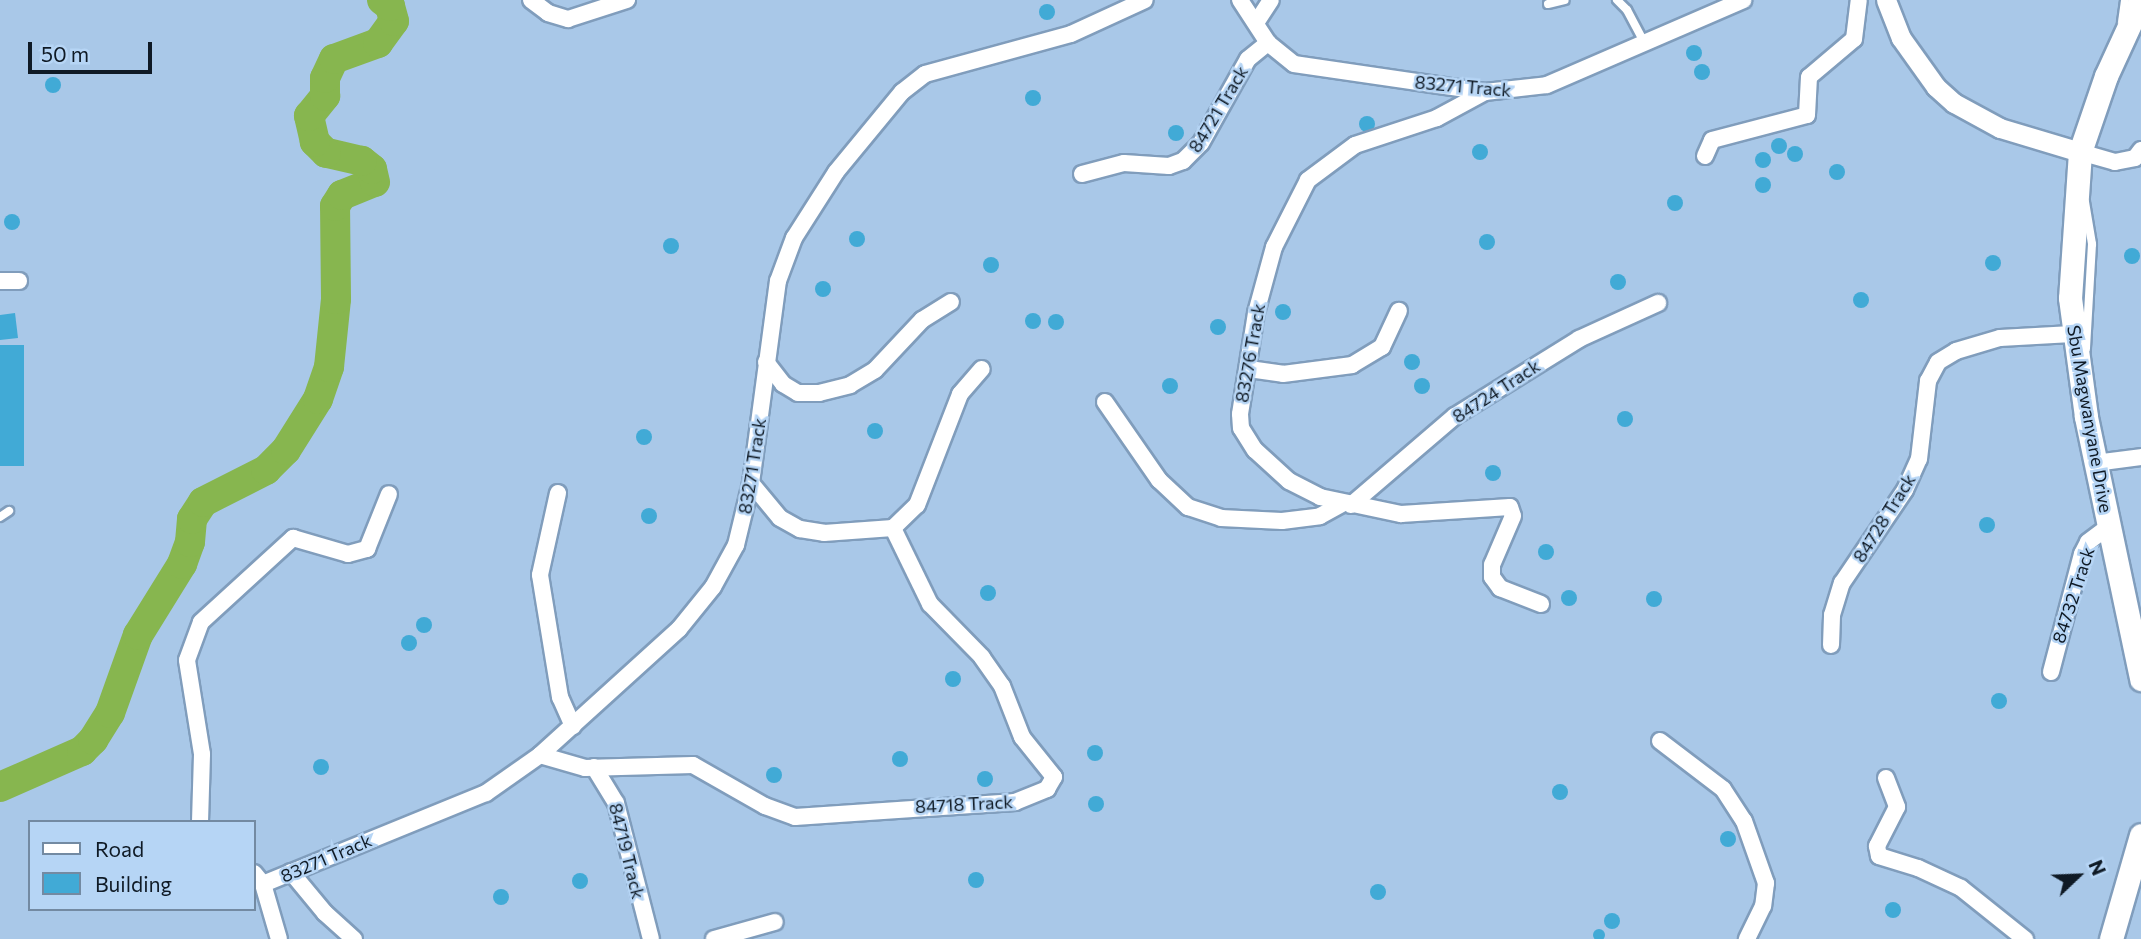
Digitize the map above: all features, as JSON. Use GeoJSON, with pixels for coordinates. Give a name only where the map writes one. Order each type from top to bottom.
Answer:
{"type":"FeatureCollection","features":[{"type":"Feature","properties":{"kind":"main road","name":"Sbu Magwanyane Drive"},"geometry":{"type":"LineString","coordinates":[[2141,0],[2123,39],[2080,152],[2071,252],[2072,334],[2078,375],[2141,679]]}},
{"type":"Feature","properties":{"kind":"main road"},"geometry":{"type":"LineString","coordinates":[[2111,939],[2141,835]]}},
{"type":"Feature","properties":{"kind":"street"},"geometry":{"type":"LineString","coordinates":[[531,0],[548,13],[568,19],[627,0]]}},
{"type":"Feature","properties":{"kind":"street","name":"83271 Track"},"geometry":{"type":"LineString","coordinates":[[1240,0],[1268,43],[1282,59],[1313,70],[1485,92],[1547,85],[1743,0]]}},
{"type":"Feature","properties":{"kind":"street"},"geometry":{"type":"LineString","coordinates":[[1256,23],[1271,0]]}},
{"type":"Feature","properties":{"kind":"street"},"geometry":{"type":"LineString","coordinates":[[1705,156],[1712,140],[1807,115],[1809,77],[1854,38],[1859,0]]}},
{"type":"Feature","properties":{"kind":"street"},"geometry":{"type":"LineString","coordinates":[[1886,0],[1901,38],[1936,87],[1954,103],[2000,128],[2115,162],[2134,158],[2141,150]]}},
{"type":"Feature","properties":{"kind":"street","name":"83271 Track"},"geometry":{"type":"LineString","coordinates":[[258,878],[291,872],[486,793],[540,755],[644,664],[697,609],[736,545],[751,483],[778,281],[794,238],[836,172],[902,92],[937,69],[1071,34],[1143,1]]}},
{"type":"Feature","properties":{"kind":"street","name":"84721 Track"},"geometry":{"type":"LineString","coordinates":[[1082,174],[1124,163],[1168,166],[1184,161],[1201,143],[1248,59],[1268,43]]}},
{"type":"Feature","properties":{"kind":"street","name":"83276 Track"},"geometry":{"type":"LineString","coordinates":[[1485,92],[1437,118],[1355,145],[1308,180],[1274,247],[1256,313],[1240,414],[1247,440],[1289,481],[1347,504],[1412,514],[1508,506],[1513,516],[1492,565],[1492,578],[1500,588],[1541,604]]}},
{"type":"Feature","properties":{"kind":"street"},"geometry":{"type":"LineString","coordinates":[[0,281],[19,281]]}},
{"type":"Feature","properties":{"kind":"street"},"geometry":{"type":"LineString","coordinates":[[766,362],[783,384],[808,394],[850,385],[875,370],[922,320],[951,302]]}},
{"type":"Feature","properties":{"kind":"street","name":"84724 Track"},"geometry":{"type":"LineString","coordinates":[[1105,402],[1159,480],[1188,507],[1221,518],[1282,521],[1320,516],[1347,504],[1455,416],[1579,339],[1658,303]]}},
{"type":"Feature","properties":{"kind":"street"},"geometry":{"type":"LineString","coordinates":[[1249,369],[1283,374],[1352,365],[1382,347],[1399,311]]}},
{"type":"Feature","properties":{"kind":"street","name":"84728 Track"},"geometry":{"type":"LineString","coordinates":[[1831,645],[1832,615],[1842,583],[1905,490],[1919,459],[1928,381],[1938,362],[1956,351],[2000,338],[2072,334]]}},
{"type":"Feature","properties":{"kind":"street"},"geometry":{"type":"LineString","coordinates":[[751,483],[780,518],[800,529],[824,533],[893,528],[917,505],[960,394],[982,369]]}},
{"type":"Feature","properties":{"kind":"street"},"geometry":{"type":"LineString","coordinates":[[2095,463],[2141,457]]}},
{"type":"Feature","properties":{"kind":"street"},"geometry":{"type":"LineString","coordinates":[[200,820],[202,754],[187,660],[201,622],[293,538],[348,554],[367,549],[389,494]]}},
{"type":"Feature","properties":{"kind":"street"},"geometry":{"type":"LineString","coordinates":[[558,494],[540,575],[560,697],[573,726]]}},
{"type":"Feature","properties":{"kind":"street","name":"84732 Track"},"geometry":{"type":"LineString","coordinates":[[2050,672],[2082,554],[2088,542],[2109,526]]}},
{"type":"Feature","properties":{"kind":"street","name":"84718 Track"},"geometry":{"type":"LineString","coordinates":[[540,755],[594,768],[693,765],[765,806],[795,817],[1015,802],[1047,789],[1054,777],[1022,737],[1002,686],[982,657],[930,604],[893,528]]}},
{"type":"Feature","properties":{"kind":"street"},"geometry":{"type":"LineString","coordinates":[[1660,741],[1723,789],[1744,821],[1766,883],[1763,906],[1747,939]]}},
{"type":"Feature","properties":{"kind":"street","name":"84719 Track"},"geometry":{"type":"LineString","coordinates":[[594,768],[615,803],[651,939]]}},
{"type":"Feature","properties":{"kind":"street"},"geometry":{"type":"LineString","coordinates":[[1886,778],[1897,807],[1877,846],[1879,856],[1918,867],[1961,888],[2025,939]]}},
{"type":"Feature","properties":{"kind":"street"},"geometry":{"type":"LineString","coordinates":[[291,872],[354,939]]}},
{"type":"Feature","properties":{"kind":"street"},"geometry":{"type":"LineString","coordinates":[[258,878],[279,939]]}},
{"type":"Feature","properties":{"kind":"street"},"geometry":{"type":"LineString","coordinates":[[714,939],[775,922]]}},
{"type":"Feature","properties":{"kind":"lane"},"geometry":{"type":"LineString","coordinates":[[1549,4],[1566,0]]}},
{"type":"Feature","properties":{"kind":"lane"},"geometry":{"type":"LineString","coordinates":[[1617,0],[1627,10],[1644,43]]}},
{"type":"Feature","properties":{"kind":"lane"},"geometry":{"type":"LineString","coordinates":[[2123,39],[2125,0]]}},
{"type":"Feature","properties":{"kind":"lane"},"geometry":{"type":"LineString","coordinates":[[2077,180],[2091,220],[2092,244],[2087,344],[2078,375]]}},
{"type":"Feature","properties":{"kind":"lane"},"geometry":{"type":"LineString","coordinates":[[0,517],[9,511]]}},
{"type":"Feature","properties":{"kind":"building"},"geometry":{"type":"Polygon","coordinates":[[[1044,4],[1050,4],[1055,12],[1053,18],[1044,20],[1039,15],[1039,9],[1044,4]]]}},
{"type":"Feature","properties":{"kind":"building"},"geometry":{"type":"Polygon","coordinates":[[[1691,45],[1697,45],[1702,53],[1700,59],[1691,61],[1686,56],[1686,50],[1691,45]]]}},
{"type":"Feature","properties":{"kind":"building"},"geometry":{"type":"Polygon","coordinates":[[[1699,64],[1705,64],[1710,72],[1708,78],[1699,80],[1694,75],[1694,69],[1699,64]]]}},
{"type":"Feature","properties":{"kind":"building"},"geometry":{"type":"Polygon","coordinates":[[[50,77],[56,77],[61,85],[59,91],[50,93],[45,88],[45,82],[50,77]]]}},
{"type":"Feature","properties":{"kind":"building"},"geometry":{"type":"Polygon","coordinates":[[[1030,90],[1036,90],[1041,98],[1039,104],[1030,106],[1025,101],[1025,95],[1030,90]]]}},
{"type":"Feature","properties":{"kind":"building"},"geometry":{"type":"Polygon","coordinates":[[[1364,116],[1370,116],[1375,124],[1373,130],[1364,132],[1359,127],[1359,121],[1364,116]]]}},
{"type":"Feature","properties":{"kind":"building"},"geometry":{"type":"Polygon","coordinates":[[[1173,125],[1179,125],[1184,133],[1182,139],[1173,141],[1168,136],[1168,130],[1173,125]]]}},
{"type":"Feature","properties":{"kind":"building"},"geometry":{"type":"Polygon","coordinates":[[[1776,138],[1782,138],[1787,146],[1785,152],[1776,154],[1771,149],[1771,143],[1776,138]]]}},
{"type":"Feature","properties":{"kind":"building"},"geometry":{"type":"Polygon","coordinates":[[[1477,144],[1483,144],[1488,152],[1486,158],[1477,160],[1472,155],[1472,149],[1477,144]]]}},
{"type":"Feature","properties":{"kind":"building"},"geometry":{"type":"Polygon","coordinates":[[[1792,146],[1798,146],[1803,154],[1801,160],[1792,162],[1787,157],[1787,151],[1792,146]]]}},
{"type":"Feature","properties":{"kind":"building"},"geometry":{"type":"Polygon","coordinates":[[[1760,152],[1766,152],[1771,160],[1769,166],[1760,168],[1755,163],[1755,157],[1760,152]]]}},
{"type":"Feature","properties":{"kind":"building"},"geometry":{"type":"Polygon","coordinates":[[[1834,164],[1840,164],[1845,172],[1843,178],[1834,180],[1829,175],[1829,169],[1834,164]]]}},
{"type":"Feature","properties":{"kind":"building"},"geometry":{"type":"Polygon","coordinates":[[[1760,177],[1766,177],[1771,185],[1769,191],[1760,193],[1755,188],[1755,182],[1760,177]]]}},
{"type":"Feature","properties":{"kind":"building"},"geometry":{"type":"Polygon","coordinates":[[[1672,195],[1678,195],[1683,203],[1681,209],[1672,211],[1667,206],[1667,200],[1672,195]]]}},
{"type":"Feature","properties":{"kind":"building"},"geometry":{"type":"Polygon","coordinates":[[[9,214],[15,214],[20,222],[18,228],[9,230],[4,225],[4,219],[9,214]]]}},
{"type":"Feature","properties":{"kind":"building"},"geometry":{"type":"Polygon","coordinates":[[[854,231],[860,231],[865,239],[863,245],[854,247],[849,242],[849,236],[854,231]]]}},
{"type":"Feature","properties":{"kind":"building"},"geometry":{"type":"Polygon","coordinates":[[[1484,234],[1490,234],[1495,242],[1493,248],[1484,250],[1479,245],[1479,239],[1484,234]]]}},
{"type":"Feature","properties":{"kind":"building"},"geometry":{"type":"Polygon","coordinates":[[[668,238],[674,238],[679,246],[677,252],[668,254],[663,249],[663,243],[668,238]]]}},
{"type":"Feature","properties":{"kind":"building"},"geometry":{"type":"Polygon","coordinates":[[[2129,248],[2135,248],[2140,256],[2138,262],[2129,264],[2124,259],[2124,253],[2129,248]]]}},
{"type":"Feature","properties":{"kind":"building"},"geometry":{"type":"Polygon","coordinates":[[[1990,255],[1996,255],[2001,263],[1999,269],[1990,271],[1985,266],[1985,260],[1990,255]]]}},
{"type":"Feature","properties":{"kind":"building"},"geometry":{"type":"Polygon","coordinates":[[[988,257],[994,257],[999,265],[997,271],[988,273],[983,268],[983,262],[988,257]]]}},
{"type":"Feature","properties":{"kind":"building"},"geometry":{"type":"Polygon","coordinates":[[[1615,274],[1621,274],[1626,282],[1624,288],[1615,290],[1610,285],[1610,279],[1615,274]]]}},
{"type":"Feature","properties":{"kind":"building"},"geometry":{"type":"Polygon","coordinates":[[[820,281],[826,281],[831,289],[829,295],[820,297],[815,292],[815,286],[820,281]]]}},
{"type":"Feature","properties":{"kind":"building"},"geometry":{"type":"Polygon","coordinates":[[[1858,292],[1864,292],[1869,300],[1867,306],[1858,308],[1853,303],[1853,297],[1858,292]]]}},
{"type":"Feature","properties":{"kind":"building"},"geometry":{"type":"Polygon","coordinates":[[[1280,304],[1286,304],[1291,312],[1289,318],[1280,320],[1275,315],[1275,309],[1280,304]]]}},
{"type":"Feature","properties":{"kind":"building"},"geometry":{"type":"Polygon","coordinates":[[[15,313],[18,338],[0,340],[0,315],[15,313]]]}},
{"type":"Feature","properties":{"kind":"building"},"geometry":{"type":"Polygon","coordinates":[[[1030,313],[1036,313],[1041,321],[1039,327],[1030,329],[1025,324],[1025,318],[1030,313]]]}},
{"type":"Feature","properties":{"kind":"building"},"geometry":{"type":"Polygon","coordinates":[[[1053,314],[1059,314],[1064,322],[1062,328],[1053,330],[1048,325],[1048,319],[1053,314]]]}},
{"type":"Feature","properties":{"kind":"building"},"geometry":{"type":"Polygon","coordinates":[[[1215,319],[1221,319],[1226,327],[1224,333],[1215,335],[1210,330],[1210,324],[1215,319]]]}},
{"type":"Feature","properties":{"kind":"building"},"geometry":{"type":"Polygon","coordinates":[[[0,345],[24,345],[24,466],[0,466],[0,345]]]}},
{"type":"Feature","properties":{"kind":"building"},"geometry":{"type":"Polygon","coordinates":[[[1409,354],[1415,354],[1420,362],[1418,368],[1409,370],[1404,365],[1404,359],[1409,354]]]}},
{"type":"Feature","properties":{"kind":"building"},"geometry":{"type":"Polygon","coordinates":[[[1167,378],[1173,378],[1178,386],[1176,392],[1167,394],[1162,389],[1162,383],[1167,378]]]}},
{"type":"Feature","properties":{"kind":"building"},"geometry":{"type":"Polygon","coordinates":[[[1419,378],[1425,378],[1430,386],[1428,392],[1419,394],[1414,389],[1414,383],[1419,378]]]}},
{"type":"Feature","properties":{"kind":"building"},"geometry":{"type":"Polygon","coordinates":[[[1622,411],[1628,411],[1633,419],[1631,425],[1622,427],[1617,422],[1617,416],[1622,411]]]}},
{"type":"Feature","properties":{"kind":"building"},"geometry":{"type":"Polygon","coordinates":[[[872,423],[878,423],[883,431],[881,437],[872,439],[867,434],[867,428],[872,423]]]}},
{"type":"Feature","properties":{"kind":"building"},"geometry":{"type":"Polygon","coordinates":[[[641,429],[647,429],[652,437],[650,443],[641,445],[636,440],[636,434],[641,429]]]}},
{"type":"Feature","properties":{"kind":"building"},"geometry":{"type":"Polygon","coordinates":[[[1490,465],[1496,465],[1501,473],[1499,479],[1490,481],[1485,476],[1485,470],[1490,465]]]}},
{"type":"Feature","properties":{"kind":"building"},"geometry":{"type":"Polygon","coordinates":[[[646,508],[652,508],[657,516],[655,522],[646,524],[641,519],[641,513],[646,508]]]}},
{"type":"Feature","properties":{"kind":"building"},"geometry":{"type":"Polygon","coordinates":[[[1984,517],[1990,517],[1995,525],[1993,531],[1984,533],[1979,528],[1979,522],[1984,517]]]}},
{"type":"Feature","properties":{"kind":"building"},"geometry":{"type":"Polygon","coordinates":[[[1543,544],[1549,544],[1554,552],[1552,558],[1543,560],[1538,555],[1538,549],[1543,544]]]}},
{"type":"Feature","properties":{"kind":"building"},"geometry":{"type":"Polygon","coordinates":[[[985,585],[991,585],[996,593],[994,599],[985,601],[980,596],[980,590],[985,585]]]}},
{"type":"Feature","properties":{"kind":"building"},"geometry":{"type":"Polygon","coordinates":[[[1566,590],[1572,590],[1577,598],[1575,604],[1566,606],[1561,601],[1561,595],[1566,590]]]}},
{"type":"Feature","properties":{"kind":"building"},"geometry":{"type":"Polygon","coordinates":[[[1651,591],[1657,591],[1662,599],[1660,605],[1651,607],[1646,602],[1646,596],[1651,591]]]}},
{"type":"Feature","properties":{"kind":"building"},"geometry":{"type":"Polygon","coordinates":[[[421,617],[427,617],[432,625],[430,631],[421,633],[416,628],[416,622],[421,617]]]}},
{"type":"Feature","properties":{"kind":"building"},"geometry":{"type":"Polygon","coordinates":[[[406,635],[412,635],[417,643],[415,649],[406,651],[401,646],[401,640],[406,635]]]}},
{"type":"Feature","properties":{"kind":"building"},"geometry":{"type":"Polygon","coordinates":[[[950,671],[956,671],[961,679],[959,685],[950,687],[945,682],[945,676],[950,671]]]}},
{"type":"Feature","properties":{"kind":"building"},"geometry":{"type":"Polygon","coordinates":[[[1996,693],[2002,693],[2007,701],[2005,707],[1996,709],[1991,704],[1991,698],[1996,693]]]}},
{"type":"Feature","properties":{"kind":"building"},"geometry":{"type":"Polygon","coordinates":[[[1092,745],[1098,745],[1103,753],[1101,759],[1092,761],[1087,756],[1087,750],[1092,745]]]}},
{"type":"Feature","properties":{"kind":"building"},"geometry":{"type":"Polygon","coordinates":[[[897,751],[903,751],[908,759],[906,765],[897,767],[892,762],[892,756],[897,751]]]}},
{"type":"Feature","properties":{"kind":"building"},"geometry":{"type":"Polygon","coordinates":[[[318,759],[324,759],[329,767],[327,773],[318,775],[313,770],[313,764],[318,759]]]}},
{"type":"Feature","properties":{"kind":"building"},"geometry":{"type":"Polygon","coordinates":[[[771,767],[777,767],[782,775],[780,781],[771,783],[766,778],[766,772],[771,767]]]}},
{"type":"Feature","properties":{"kind":"building"},"geometry":{"type":"Polygon","coordinates":[[[982,771],[988,771],[993,779],[991,785],[982,787],[977,782],[977,776],[982,771]]]}},
{"type":"Feature","properties":{"kind":"building"},"geometry":{"type":"Polygon","coordinates":[[[1557,784],[1563,784],[1568,792],[1566,798],[1557,800],[1552,795],[1552,789],[1557,784]]]}},
{"type":"Feature","properties":{"kind":"building"},"geometry":{"type":"Polygon","coordinates":[[[1093,796],[1099,796],[1104,804],[1102,810],[1093,812],[1088,807],[1088,801],[1093,796]]]}},
{"type":"Feature","properties":{"kind":"building"},"geometry":{"type":"Polygon","coordinates":[[[1725,831],[1731,831],[1736,839],[1734,845],[1725,847],[1720,842],[1720,836],[1725,831]]]}},
{"type":"Feature","properties":{"kind":"building"},"geometry":{"type":"Polygon","coordinates":[[[973,872],[979,872],[984,880],[982,886],[973,888],[968,883],[968,877],[973,872]]]}},
{"type":"Feature","properties":{"kind":"building"},"geometry":{"type":"Polygon","coordinates":[[[577,873],[583,873],[588,881],[586,887],[577,889],[572,884],[572,878],[577,873]]]}},
{"type":"Feature","properties":{"kind":"building"},"geometry":{"type":"Polygon","coordinates":[[[1375,884],[1381,884],[1386,892],[1384,898],[1375,900],[1370,895],[1370,889],[1375,884]]]}},
{"type":"Feature","properties":{"kind":"building"},"geometry":{"type":"Polygon","coordinates":[[[498,889],[504,889],[509,897],[507,903],[498,905],[493,900],[493,894],[498,889]]]}},
{"type":"Feature","properties":{"kind":"building"},"geometry":{"type":"Polygon","coordinates":[[[1890,902],[1896,902],[1901,910],[1899,916],[1890,918],[1885,913],[1885,907],[1890,902]]]}},
{"type":"Feature","properties":{"kind":"building"},"geometry":{"type":"Polygon","coordinates":[[[1609,913],[1615,913],[1620,921],[1618,927],[1609,929],[1604,924],[1604,918],[1609,913]]]}},
{"type":"Feature","properties":{"kind":"building"},"geometry":{"type":"Polygon","coordinates":[[[1595,931],[1603,931],[1603,939],[1595,939],[1595,931]]]}},
{"type":"Feature","properties":{"kind":"waterway"},"geometry":{"type":"LineString","coordinates":[[0,787],[82,751],[93,740],[110,713],[138,635],[182,564],[190,542],[192,519],[203,502],[266,470],[286,450],[318,399],[329,367],[336,299],[335,206],[342,195],[375,182],[372,169],[362,161],[326,153],[315,142],[309,116],[325,96],[325,78],[334,59],[378,43],[394,21],[390,6],[382,0]]}}]}
